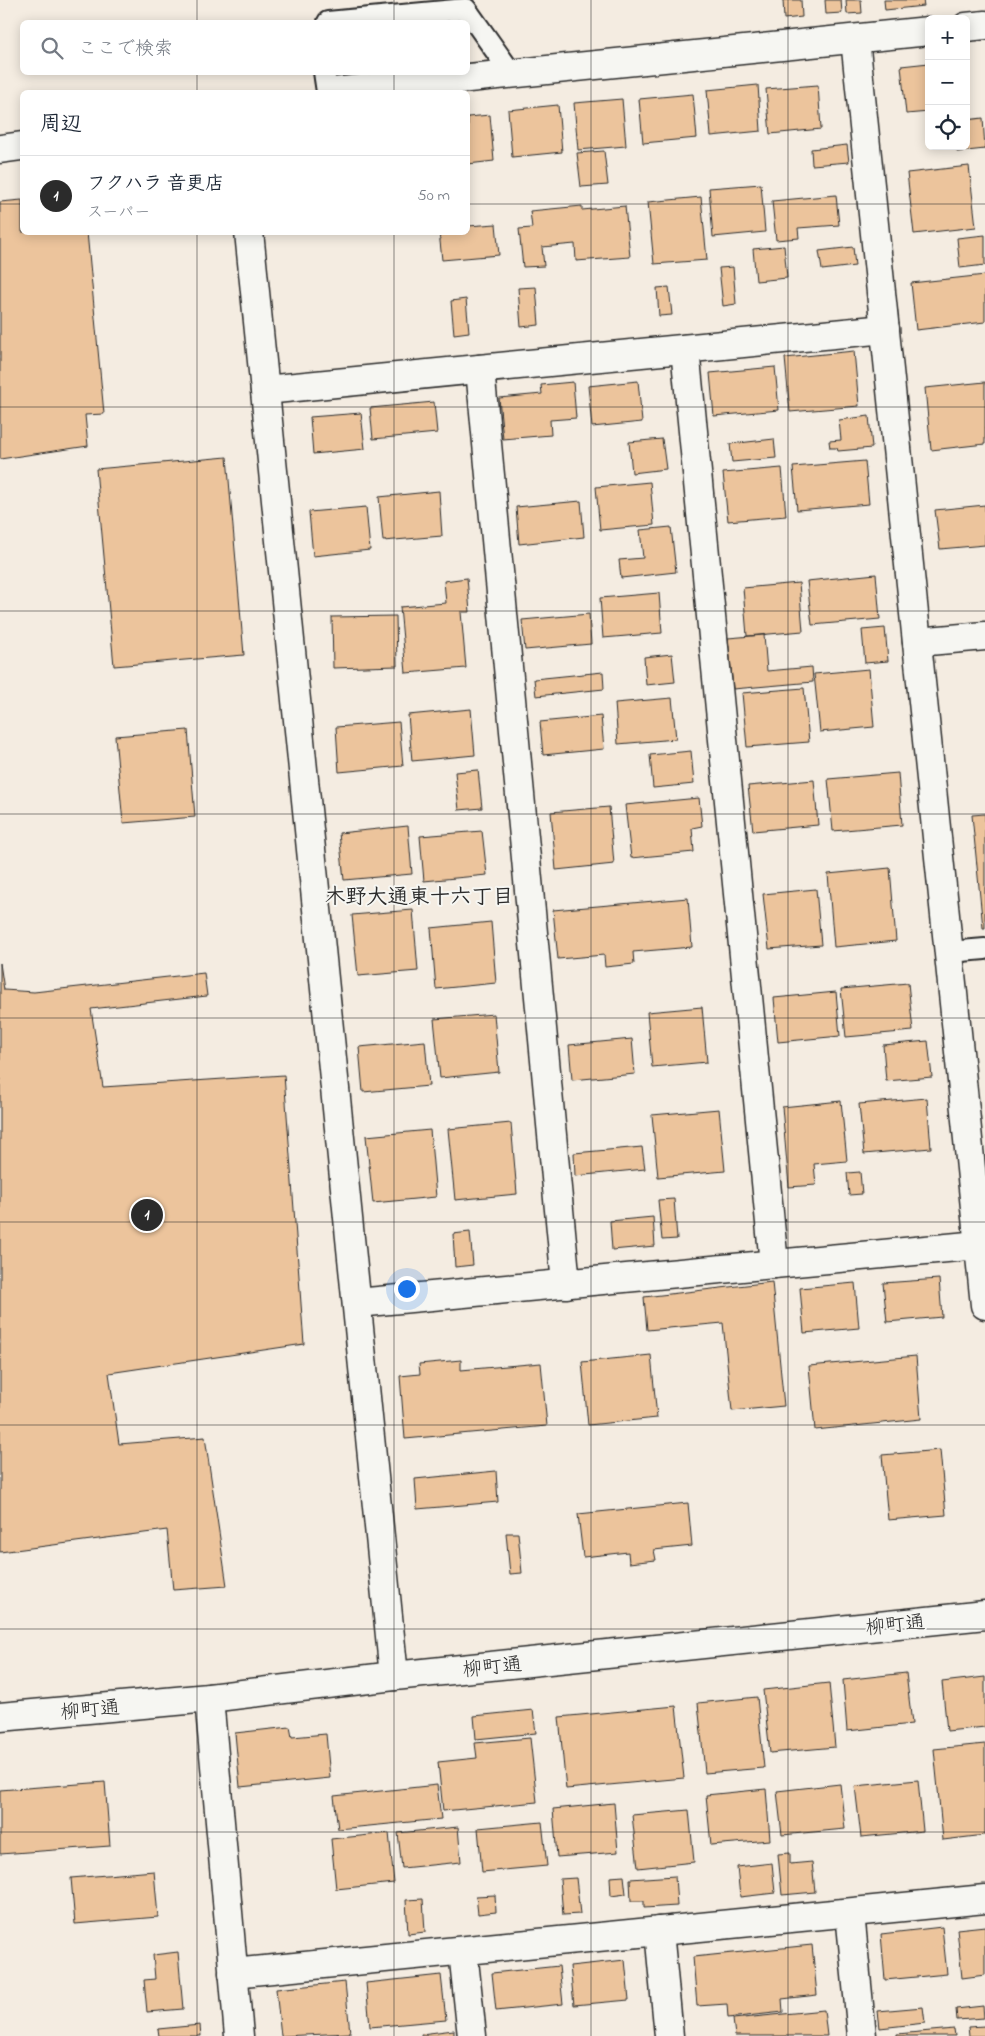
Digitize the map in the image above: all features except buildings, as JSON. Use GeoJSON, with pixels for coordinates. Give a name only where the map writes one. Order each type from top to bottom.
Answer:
{"type":"FeatureCollection","features":[{"type":"Feature","properties":{"kind":"street"},"geometry":{"type":"LineString","coordinates":[[970,27],[985,25]]}},
{"type":"Feature","properties":{"kind":"street"},"geometry":{"type":"LineString","coordinates":[[352,90],[925,31]]}},
{"type":"Feature","properties":{"kind":"street"},"geometry":{"type":"LineString","coordinates":[[856,39],[985,1305]]}},
{"type":"Feature","properties":{"kind":"street"},"geometry":{"type":"LineString","coordinates":[[0,148],[20,146]]}},
{"type":"Feature","properties":{"kind":"street"},"geometry":{"type":"LineString","coordinates":[[250,235],[394,1676]]}},
{"type":"Feature","properties":{"kind":"street"},"geometry":{"type":"LineString","coordinates":[[265,390],[885,328]]}},
{"type":"Feature","properties":{"kind":"street"},"geometry":{"type":"LineString","coordinates":[[685,349],[774,1264]]}},
{"type":"Feature","properties":{"kind":"street"},"geometry":{"type":"LineString","coordinates":[[480,369],[566,1284]]}},
{"type":"Feature","properties":{"kind":"street"},"geometry":{"type":"LineString","coordinates":[[917,642],[985,636]]}},
{"type":"Feature","properties":{"kind":"street"},"geometry":{"type":"LineString","coordinates":[[357,1303],[979,1245]]}},
{"type":"Feature","properties":{"kind":"street","name":"柳町通"},"geometry":{"type":"LineString","coordinates":[[0,1717],[210,1698],[394,1676],[985,1615]]}},
{"type":"Feature","properties":{"kind":"street"},"geometry":{"type":"LineString","coordinates":[[210,1698],[239,2036]]}},
{"type":"Feature","properties":{"kind":"street"},"geometry":{"type":"LineString","coordinates":[[233,1973],[985,1899]]}},
{"type":"Feature","properties":{"kind":"street"},"geometry":{"type":"LineString","coordinates":[[850,1913],[862,2036]]}},
{"type":"Feature","properties":{"kind":"street"},"geometry":{"type":"LineString","coordinates":[[659,1931],[669,2036]]}},
{"type":"Feature","properties":{"kind":"street"},"geometry":{"type":"LineString","coordinates":[[463,1951],[472,2036]]}},
{"type":"Feature","properties":{"kind":"lane"},"geometry":{"type":"LineString","coordinates":[[349,20],[466,9],[512,74]]}},
{"type":"Feature","properties":{"kind":"lane"},"geometry":{"type":"LineString","coordinates":[[324,75],[327,90]]}},
{"type":"Feature","properties":{"kind":"lane"},"geometry":{"type":"LineString","coordinates":[[949,952],[985,949]]}},
{"type":"Feature","properties":{"kind":"place","name":"フクハラ 音更店"},"geometry":{"type":"Point","coordinates":[147,1215]}},
{"type":"Feature","properties":{"kind":"district","name":"木野大通東十六丁目"},"geometry":{"type":"Point","coordinates":[419,896]}}]}
